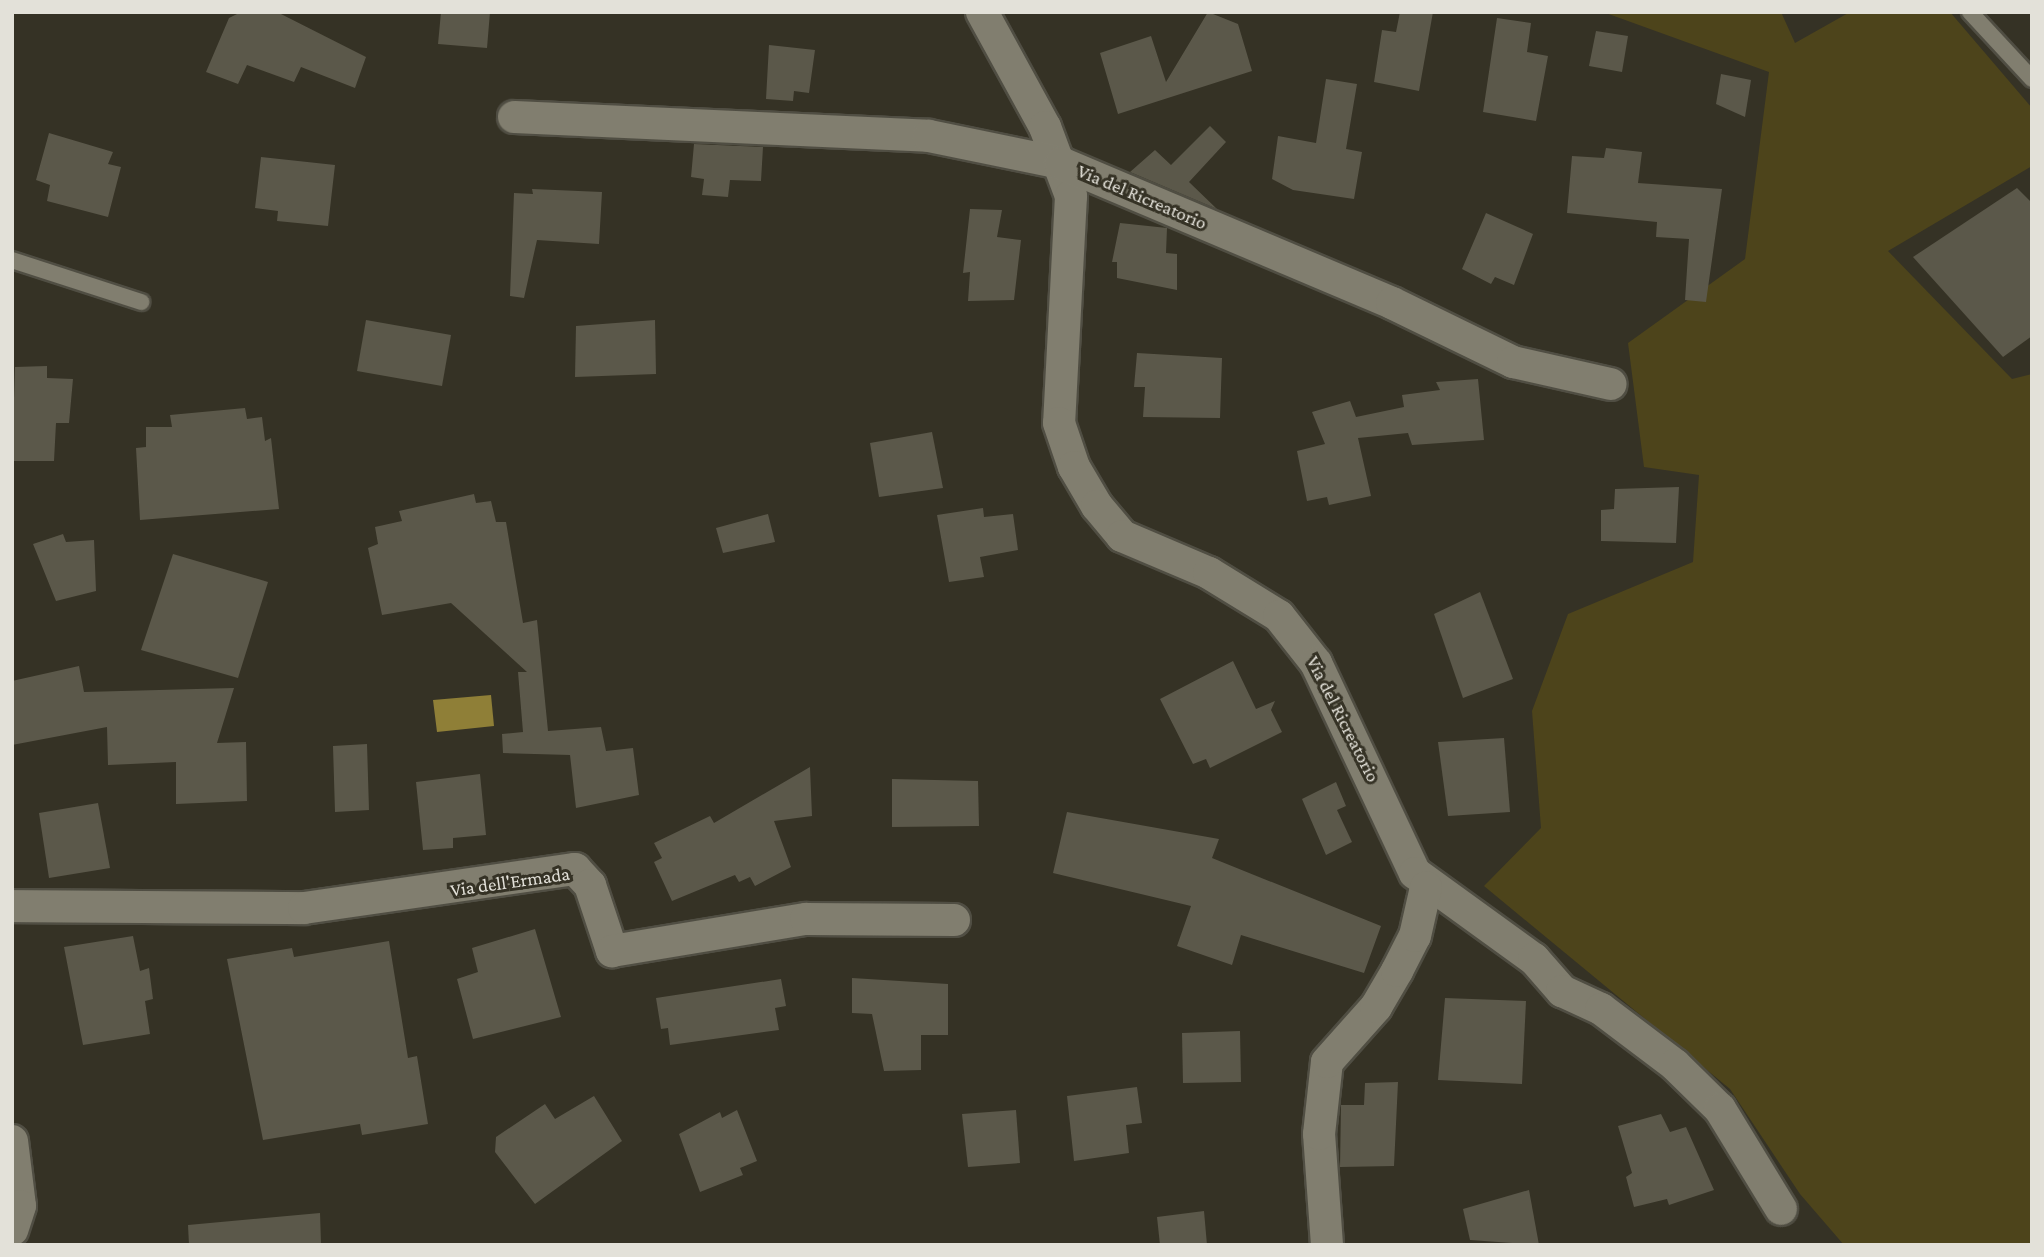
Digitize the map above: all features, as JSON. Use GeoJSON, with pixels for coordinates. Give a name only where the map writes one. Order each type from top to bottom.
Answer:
{"type":"FeatureCollection","features":[{"type":"Feature","properties":{"kind":"street","name":"Via del Ricreatorio"},"geometry":{"type":"LineString","coordinates":[[982,12],[1061,163],[1071,196],[1059,423],[1074,467],[1122,536],[1247,592],[1300,639],[1426,887],[1534,959],[1562,991],[1601,1009],[1675,1065],[1720,1109],[1781,1209]]}},
{"type":"Feature","properties":{"kind":"street","name":"Via del Ricreatorio"},"geometry":{"type":"LineString","coordinates":[[514,117],[929,136],[1061,163],[1392,303],[1513,362],[1611,384]]}},
{"type":"Feature","properties":{"kind":"street","name":"Via dell'Ermada"},"geometry":{"type":"LineString","coordinates":[[12,906],[304,908],[575,869],[590,884],[612,951],[806,919],[954,920]]}},
{"type":"Feature","properties":{"kind":"street"},"geometry":{"type":"LineString","coordinates":[[1327,1245],[1319,1134],[1327,1062],[1376,1007],[1397,971],[1415,936],[1426,887]]}},
{"type":"Feature","properties":{"kind":"street"},"geometry":{"type":"LineString","coordinates":[[12,1141],[20,1206],[12,1230]]}},
{"type":"Feature","properties":{"kind":"lane"},"geometry":{"type":"LineString","coordinates":[[1970,12],[2032,79]]}},
{"type":"Feature","properties":{"kind":"lane"},"geometry":{"type":"LineString","coordinates":[[12,260],[141,302]]}},
{"type":"Feature","properties":{"kind":"shaded area"},"geometry":{"type":"Polygon","coordinates":[[[1603,12],[1781,12],[1795,43],[1850,12],[1950,12],[2032,108],[2032,166],[1888,251],[2012,379],[2032,374],[2032,1245],[1844,1245],[1800,1194],[1730,1089],[1484,886],[1541,828],[1532,711],[1568,614],[1693,562],[1699,475],[1644,467],[1628,343],[1745,259],[1769,72],[1603,12]]]}},
{"type":"Feature","properties":{"kind":"shaded area"},"geometry":{"type":"Polygon","coordinates":[[[491,695],[494,726],[437,732],[433,700],[491,695]]]}},
{"type":"Feature","properties":{"kind":"building"},"geometry":{"type":"Polygon","coordinates":[[[241,12],[277,12],[366,57],[355,88],[301,67],[294,82],[247,65],[238,84],[206,72],[229,18],[241,12]]]}},
{"type":"Feature","properties":{"kind":"building"},"geometry":{"type":"Polygon","coordinates":[[[441,12],[490,12],[487,48],[438,44],[441,12]]]}},
{"type":"Feature","properties":{"kind":"building"},"geometry":{"type":"Polygon","coordinates":[[[1208,12],[1238,24],[1252,71],[1118,114],[1100,53],[1151,36],[1166,82],[1208,12]]]}},
{"type":"Feature","properties":{"kind":"building"},"geometry":{"type":"Polygon","coordinates":[[[1400,12],[1433,12],[1419,91],[1374,82],[1382,30],[1396,32],[1400,12]]]}},
{"type":"Feature","properties":{"kind":"building"},"geometry":{"type":"Polygon","coordinates":[[[1497,18],[1531,23],[1527,52],[1548,56],[1536,121],[1483,112],[1497,18]]]}},
{"type":"Feature","properties":{"kind":"building"},"geometry":{"type":"Polygon","coordinates":[[[1596,31],[1628,36],[1622,72],[1589,66],[1596,31]]]}},
{"type":"Feature","properties":{"kind":"building"},"geometry":{"type":"Polygon","coordinates":[[[769,45],[815,50],[809,93],[794,91],[793,101],[766,99],[769,45]]]}},
{"type":"Feature","properties":{"kind":"building"},"geometry":{"type":"Polygon","coordinates":[[[1721,74],[1751,80],[1745,117],[1716,104],[1721,74]]]}},
{"type":"Feature","properties":{"kind":"building"},"geometry":{"type":"Polygon","coordinates":[[[1326,79],[1357,84],[1346,149],[1362,152],[1354,199],[1293,190],[1272,179],[1278,136],[1316,143],[1326,79]]]}},
{"type":"Feature","properties":{"kind":"building"},"geometry":{"type":"Polygon","coordinates":[[[1210,126],[1226,142],[1189,182],[1217,209],[1130,172],[1155,150],[1171,165],[1210,126]]]}},
{"type":"Feature","properties":{"kind":"building"},"geometry":{"type":"Polygon","coordinates":[[[49,133],[113,152],[108,164],[121,167],[108,217],[47,201],[50,185],[36,180],[49,133]]]}},
{"type":"Feature","properties":{"kind":"building"},"geometry":{"type":"Polygon","coordinates":[[[694,144],[763,147],[761,181],[730,180],[728,197],[702,195],[704,179],[691,177],[694,144]]]}},
{"type":"Feature","properties":{"kind":"building"},"geometry":{"type":"Polygon","coordinates":[[[1606,148],[1642,152],[1638,183],[1722,189],[1706,302],[1685,300],[1689,239],[1656,237],[1657,222],[1567,213],[1572,156],[1604,158],[1606,148]]]}},
{"type":"Feature","properties":{"kind":"building"},"geometry":{"type":"Polygon","coordinates":[[[261,157],[335,165],[328,226],[277,221],[278,211],[255,208],[261,157]]]}},
{"type":"Feature","properties":{"kind":"building"},"geometry":{"type":"Polygon","coordinates":[[[2017,188],[2032,203],[2032,336],[2003,357],[1913,257],[2017,188]]]}},
{"type":"Feature","properties":{"kind":"building"},"geometry":{"type":"Polygon","coordinates":[[[532,189],[602,192],[599,244],[537,240],[524,298],[510,296],[514,193],[533,194],[532,189]]]}},
{"type":"Feature","properties":{"kind":"building"},"geometry":{"type":"Polygon","coordinates":[[[970,209],[1002,210],[997,237],[1021,240],[1014,300],[968,301],[970,272],[963,273],[970,209]]]}},
{"type":"Feature","properties":{"kind":"building"},"geometry":{"type":"Polygon","coordinates":[[[1486,213],[1533,234],[1514,285],[1495,277],[1491,284],[1462,269],[1486,213]]]}},
{"type":"Feature","properties":{"kind":"building"},"geometry":{"type":"Polygon","coordinates":[[[1120,223],[1167,228],[1166,253],[1177,254],[1177,290],[1117,278],[1117,262],[1112,262],[1120,223]]]}},
{"type":"Feature","properties":{"kind":"building"},"geometry":{"type":"Polygon","coordinates":[[[366,320],[451,335],[442,386],[357,371],[366,320]]]}},
{"type":"Feature","properties":{"kind":"building"},"geometry":{"type":"Polygon","coordinates":[[[655,320],[656,374],[575,377],[576,326],[655,320]]]}},
{"type":"Feature","properties":{"kind":"building"},"geometry":{"type":"Polygon","coordinates":[[[1137,353],[1222,358],[1220,418],[1143,417],[1145,387],[1134,387],[1137,353]]]}},
{"type":"Feature","properties":{"kind":"building"},"geometry":{"type":"Polygon","coordinates":[[[47,366],[47,378],[73,379],[69,423],[56,423],[54,461],[12,461],[15,367],[47,366]]]}},
{"type":"Feature","properties":{"kind":"building"},"geometry":{"type":"Polygon","coordinates":[[[1478,379],[1484,440],[1412,445],[1408,433],[1358,438],[1371,496],[1329,505],[1327,497],[1307,501],[1297,451],[1325,444],[1312,412],[1350,401],[1356,417],[1404,407],[1402,395],[1440,390],[1436,382],[1478,379]]]}},
{"type":"Feature","properties":{"kind":"building"},"geometry":{"type":"Polygon","coordinates":[[[245,408],[247,419],[262,417],[265,441],[271,438],[279,509],[140,520],[136,448],[146,447],[146,427],[172,427],[170,415],[245,408]]]}},
{"type":"Feature","properties":{"kind":"building"},"geometry":{"type":"Polygon","coordinates":[[[932,432],[943,488],[879,497],[870,443],[932,432]]]}},
{"type":"Feature","properties":{"kind":"building"},"geometry":{"type":"Polygon","coordinates":[[[1679,487],[1676,543],[1601,541],[1601,510],[1614,509],[1615,489],[1679,487]]]}},
{"type":"Feature","properties":{"kind":"building"},"geometry":{"type":"Polygon","coordinates":[[[474,494],[476,503],[491,501],[496,522],[506,522],[523,623],[537,620],[548,731],[601,727],[606,751],[633,748],[639,795],[576,808],[570,755],[503,753],[502,734],[523,732],[518,672],[527,672],[451,603],[382,615],[368,548],[378,544],[375,527],[402,521],[399,511],[474,494]]]}},
{"type":"Feature","properties":{"kind":"building"},"geometry":{"type":"Polygon","coordinates":[[[983,508],[984,517],[1013,514],[1018,550],[980,557],[984,577],[949,582],[937,515],[983,508]]]}},
{"type":"Feature","properties":{"kind":"building"},"geometry":{"type":"Polygon","coordinates":[[[768,514],[775,542],[723,553],[716,528],[768,514]]]}},
{"type":"Feature","properties":{"kind":"building"},"geometry":{"type":"Polygon","coordinates":[[[63,534],[66,542],[94,540],[96,591],[56,601],[33,544],[63,534]]]}},
{"type":"Feature","properties":{"kind":"building"},"geometry":{"type":"Polygon","coordinates":[[[173,554],[268,582],[238,678],[141,650],[173,554]]]}},
{"type":"Feature","properties":{"kind":"building"},"geometry":{"type":"Polygon","coordinates":[[[1480,592],[1513,679],[1463,698],[1434,614],[1480,592]]]}},
{"type":"Feature","properties":{"kind":"building"},"geometry":{"type":"Polygon","coordinates":[[[1233,661],[1256,709],[1275,701],[1271,710],[1282,732],[1210,768],[1206,759],[1193,764],[1160,699],[1233,661]]]}},
{"type":"Feature","properties":{"kind":"building"},"geometry":{"type":"Polygon","coordinates":[[[79,666],[84,692],[234,688],[217,743],[246,742],[247,801],[176,804],[176,762],[108,765],[107,727],[12,745],[12,681],[79,666]]]}},
{"type":"Feature","properties":{"kind":"building"},"geometry":{"type":"Polygon","coordinates":[[[1504,738],[1510,812],[1448,816],[1438,742],[1504,738]]]}},
{"type":"Feature","properties":{"kind":"building"},"geometry":{"type":"Polygon","coordinates":[[[367,744],[369,810],[335,812],[333,746],[367,744]]]}},
{"type":"Feature","properties":{"kind":"building"},"geometry":{"type":"Polygon","coordinates":[[[810,767],[812,816],[774,821],[791,867],[755,886],[750,877],[739,882],[735,875],[672,901],[654,862],[662,858],[654,843],[710,816],[714,823],[810,767]]]}},
{"type":"Feature","properties":{"kind":"building"},"geometry":{"type":"Polygon","coordinates":[[[480,774],[486,835],[453,838],[453,848],[423,850],[416,782],[480,774]]]}},
{"type":"Feature","properties":{"kind":"building"},"geometry":{"type":"Polygon","coordinates":[[[892,779],[978,781],[979,826],[892,827],[892,779]]]}},
{"type":"Feature","properties":{"kind":"building"},"geometry":{"type":"Polygon","coordinates":[[[1336,782],[1346,806],[1337,810],[1352,842],[1326,855],[1302,799],[1336,782]]]}},
{"type":"Feature","properties":{"kind":"building"},"geometry":{"type":"Polygon","coordinates":[[[98,803],[110,868],[49,878],[39,813],[98,803]]]}},
{"type":"Feature","properties":{"kind":"building"},"geometry":{"type":"Polygon","coordinates":[[[1067,812],[1219,839],[1212,858],[1381,926],[1364,973],[1241,935],[1232,965],[1177,946],[1191,906],[1053,873],[1067,812]]]}},
{"type":"Feature","properties":{"kind":"building"},"geometry":{"type":"Polygon","coordinates":[[[535,929],[561,1017],[473,1039],[457,979],[478,972],[472,948],[535,929]]]}},
{"type":"Feature","properties":{"kind":"building"},"geometry":{"type":"Polygon","coordinates":[[[133,936],[140,971],[149,968],[153,999],[145,1001],[150,1034],[83,1045],[64,947],[133,936]]]}},
{"type":"Feature","properties":{"kind":"building"},"geometry":{"type":"Polygon","coordinates":[[[389,941],[408,1058],[417,1056],[428,1124],[362,1135],[360,1124],[263,1140],[227,959],[292,948],[294,957],[389,941]]]}},
{"type":"Feature","properties":{"kind":"building"},"geometry":{"type":"Polygon","coordinates":[[[852,978],[948,984],[948,1035],[921,1035],[921,1070],[884,1071],[872,1014],[852,1013],[852,978]]]}},
{"type":"Feature","properties":{"kind":"building"},"geometry":{"type":"Polygon","coordinates":[[[781,979],[786,1006],[775,1008],[779,1030],[670,1045],[668,1028],[661,1029],[656,998],[781,979]]]}},
{"type":"Feature","properties":{"kind":"building"},"geometry":{"type":"Polygon","coordinates":[[[1445,998],[1526,1001],[1522,1084],[1438,1080],[1445,998]]]}},
{"type":"Feature","properties":{"kind":"building"},"geometry":{"type":"Polygon","coordinates":[[[1240,1031],[1241,1082],[1183,1083],[1182,1033],[1240,1031]]]}},
{"type":"Feature","properties":{"kind":"building"},"geometry":{"type":"Polygon","coordinates":[[[1398,1082],[1394,1166],[1340,1167],[1341,1105],[1364,1105],[1365,1083],[1398,1082]]]}},
{"type":"Feature","properties":{"kind":"building"},"geometry":{"type":"Polygon","coordinates":[[[1137,1087],[1142,1123],[1126,1125],[1129,1153],[1074,1161],[1067,1096],[1137,1087]]]}},
{"type":"Feature","properties":{"kind":"building"},"geometry":{"type":"Polygon","coordinates":[[[594,1096],[622,1141],[535,1204],[495,1152],[496,1137],[545,1104],[555,1119],[594,1096]]]}},
{"type":"Feature","properties":{"kind":"building"},"geometry":{"type":"Polygon","coordinates":[[[737,1110],[757,1161],[740,1168],[743,1175],[700,1192],[679,1134],[720,1112],[722,1118],[737,1110]]]}},
{"type":"Feature","properties":{"kind":"building"},"geometry":{"type":"Polygon","coordinates":[[[1016,1110],[1020,1163],[968,1167],[962,1114],[1016,1110]]]}},
{"type":"Feature","properties":{"kind":"building"},"geometry":{"type":"Polygon","coordinates":[[[1661,1114],[1670,1132],[1686,1127],[1714,1190],[1669,1205],[1667,1199],[1634,1207],[1626,1177],[1632,1173],[1618,1126],[1661,1114]]]}},
{"type":"Feature","properties":{"kind":"building"},"geometry":{"type":"Polygon","coordinates":[[[1529,1190],[1539,1245],[1470,1240],[1463,1209],[1529,1190]]]}},
{"type":"Feature","properties":{"kind":"building"},"geometry":{"type":"Polygon","coordinates":[[[1204,1211],[1207,1245],[1160,1245],[1157,1217],[1204,1211]]]}},
{"type":"Feature","properties":{"kind":"building"},"geometry":{"type":"Polygon","coordinates":[[[320,1213],[321,1245],[189,1245],[188,1225],[320,1213]]]}}]}
